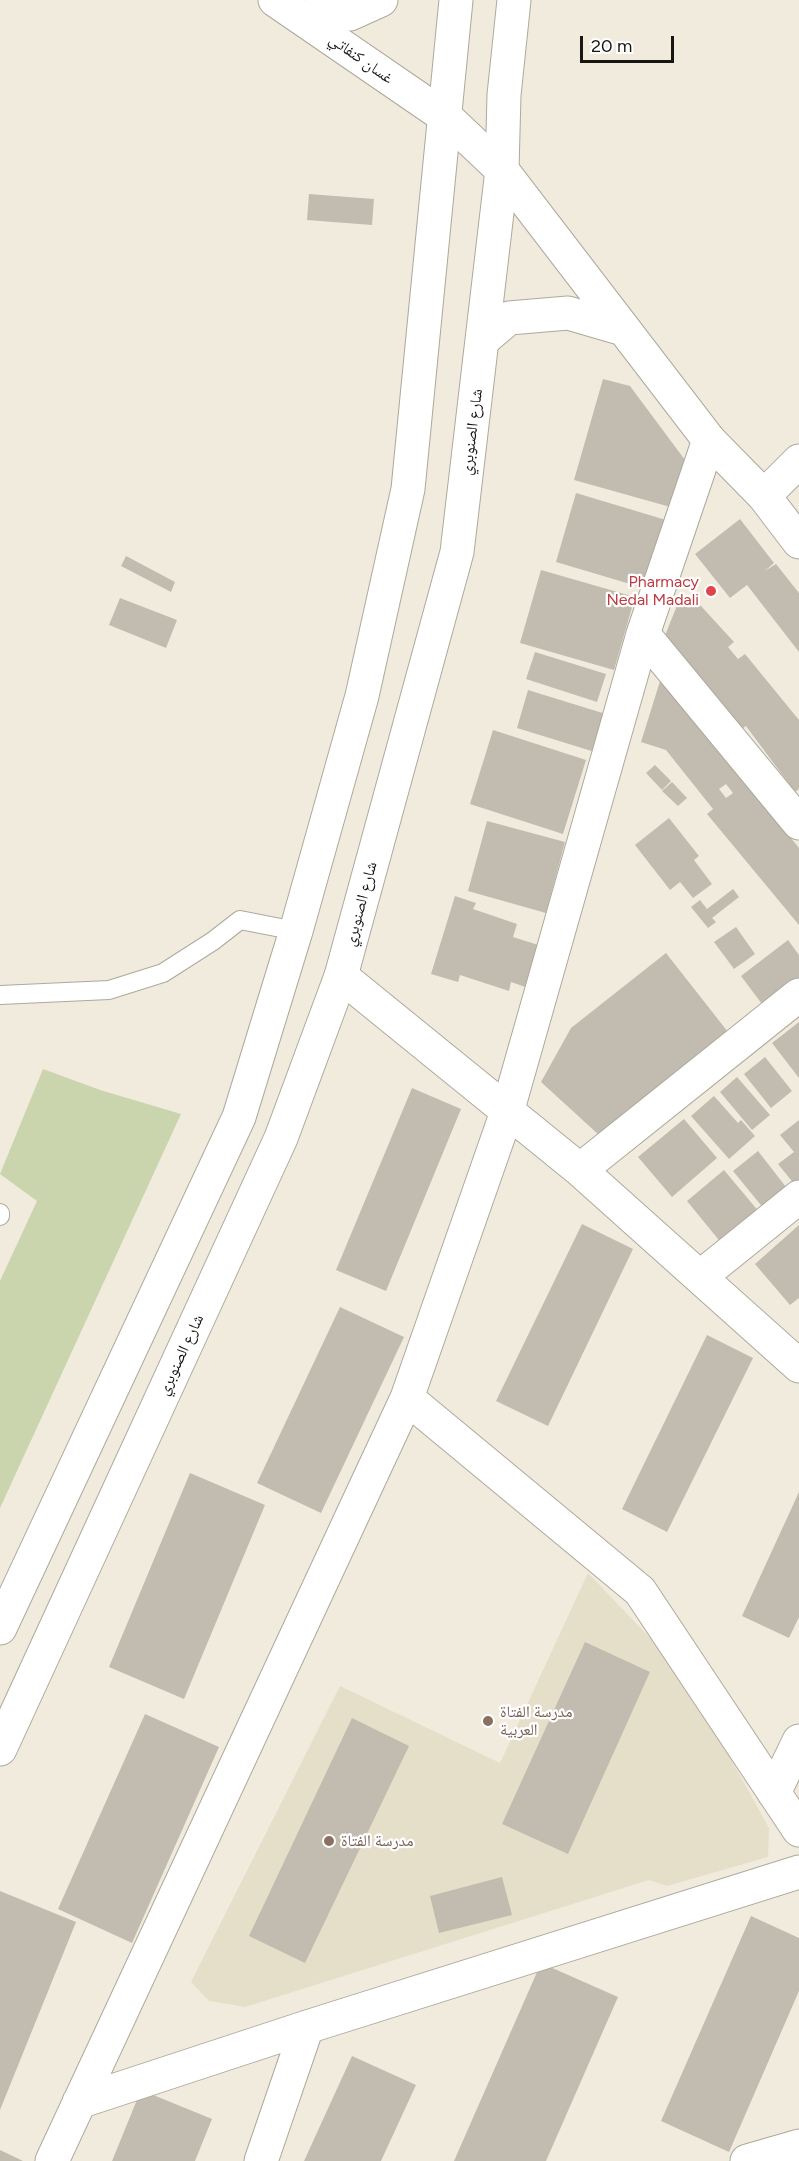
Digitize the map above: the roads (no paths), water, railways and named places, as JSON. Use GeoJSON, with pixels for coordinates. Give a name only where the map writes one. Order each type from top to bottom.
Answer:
{"type":"FeatureCollection","features":[{"type":"Feature","properties":{"kind":"street"},"geometry":{"type":"LineString","coordinates":[[288,9],[350,14],[381,0]]}},
{"type":"Feature","properties":{"kind":"street"},"geometry":{"type":"LineString","coordinates":[[0,1628],[238,1117],[296,931],[362,696],[408,489],[447,118],[456,0]]}},
{"type":"Feature","properties":{"kind":"street","name":"شارع الصنوبري"},"geometry":{"type":"LineString","coordinates":[[0,1749],[281,1138],[341,976],[457,552],[502,170],[504,94],[514,0]]}},
{"type":"Feature","properties":{"kind":"street","name":"غسان كنفاتي"},"geometry":{"type":"LineString","coordinates":[[288,9],[447,118],[502,170],[709,440],[764,496],[799,542]]}},
{"type":"Feature","properties":{"kind":"street"},"geometry":{"type":"LineString","coordinates":[[483,340],[509,318],[568,312],[622,329]]}},
{"type":"Feature","properties":{"kind":"street"},"geometry":{"type":"LineString","coordinates":[[52,2161],[407,1398],[508,1109],[643,634],[709,440]]}},
{"type":"Feature","properties":{"kind":"street"},"geometry":{"type":"LineString","coordinates":[[764,496],[799,461]]}},
{"type":"Feature","properties":{"kind":"street"},"geometry":{"type":"LineString","coordinates":[[643,634],[799,823]]}},
{"type":"Feature","properties":{"kind":"street"},"geometry":{"type":"LineString","coordinates":[[341,976],[508,1109],[580,1170],[799,1366]]}},
{"type":"Feature","properties":{"kind":"street"},"geometry":{"type":"LineString","coordinates":[[580,1170],[799,995]]}},
{"type":"Feature","properties":{"kind":"street"},"geometry":{"type":"LineString","coordinates":[[700,1277],[799,1197]]}},
{"type":"Feature","properties":{"kind":"street"},"geometry":{"type":"LineString","coordinates":[[407,1398],[640,1591],[799,1830]]}},
{"type":"Feature","properties":{"kind":"street"},"geometry":{"type":"LineString","coordinates":[[774,1793],[799,1741]]}},
{"type":"Feature","properties":{"kind":"street"},"geometry":{"type":"LineString","coordinates":[[79,2102],[307,2027],[799,1872]]}},
{"type":"Feature","properties":{"kind":"street"},"geometry":{"type":"LineString","coordinates":[[261,2161],[307,2027]]}},
{"type":"Feature","properties":{"kind":"street"},"geometry":{"type":"LineString","coordinates":[[747,2161],[799,2146]]}},
{"type":"Feature","properties":{"kind":"lane"},"geometry":{"type":"LineString","coordinates":[[0,995],[109,990],[163,972],[213,941],[240,920],[296,931]]}},
{"type":"Feature","properties":{"kind":"place","name":"Pharmacy Nedal Madali"},"geometry":{"type":"Point","coordinates":[711,591]}},
{"type":"Feature","properties":{"kind":"place","name":"مدرسة الفتاة العربية"},"geometry":{"type":"Point","coordinates":[488,1721]}},
{"type":"Feature","properties":{"kind":"place","name":"مدرسة الفتاة"},"geometry":{"type":"Point","coordinates":[329,1841]}}]}
